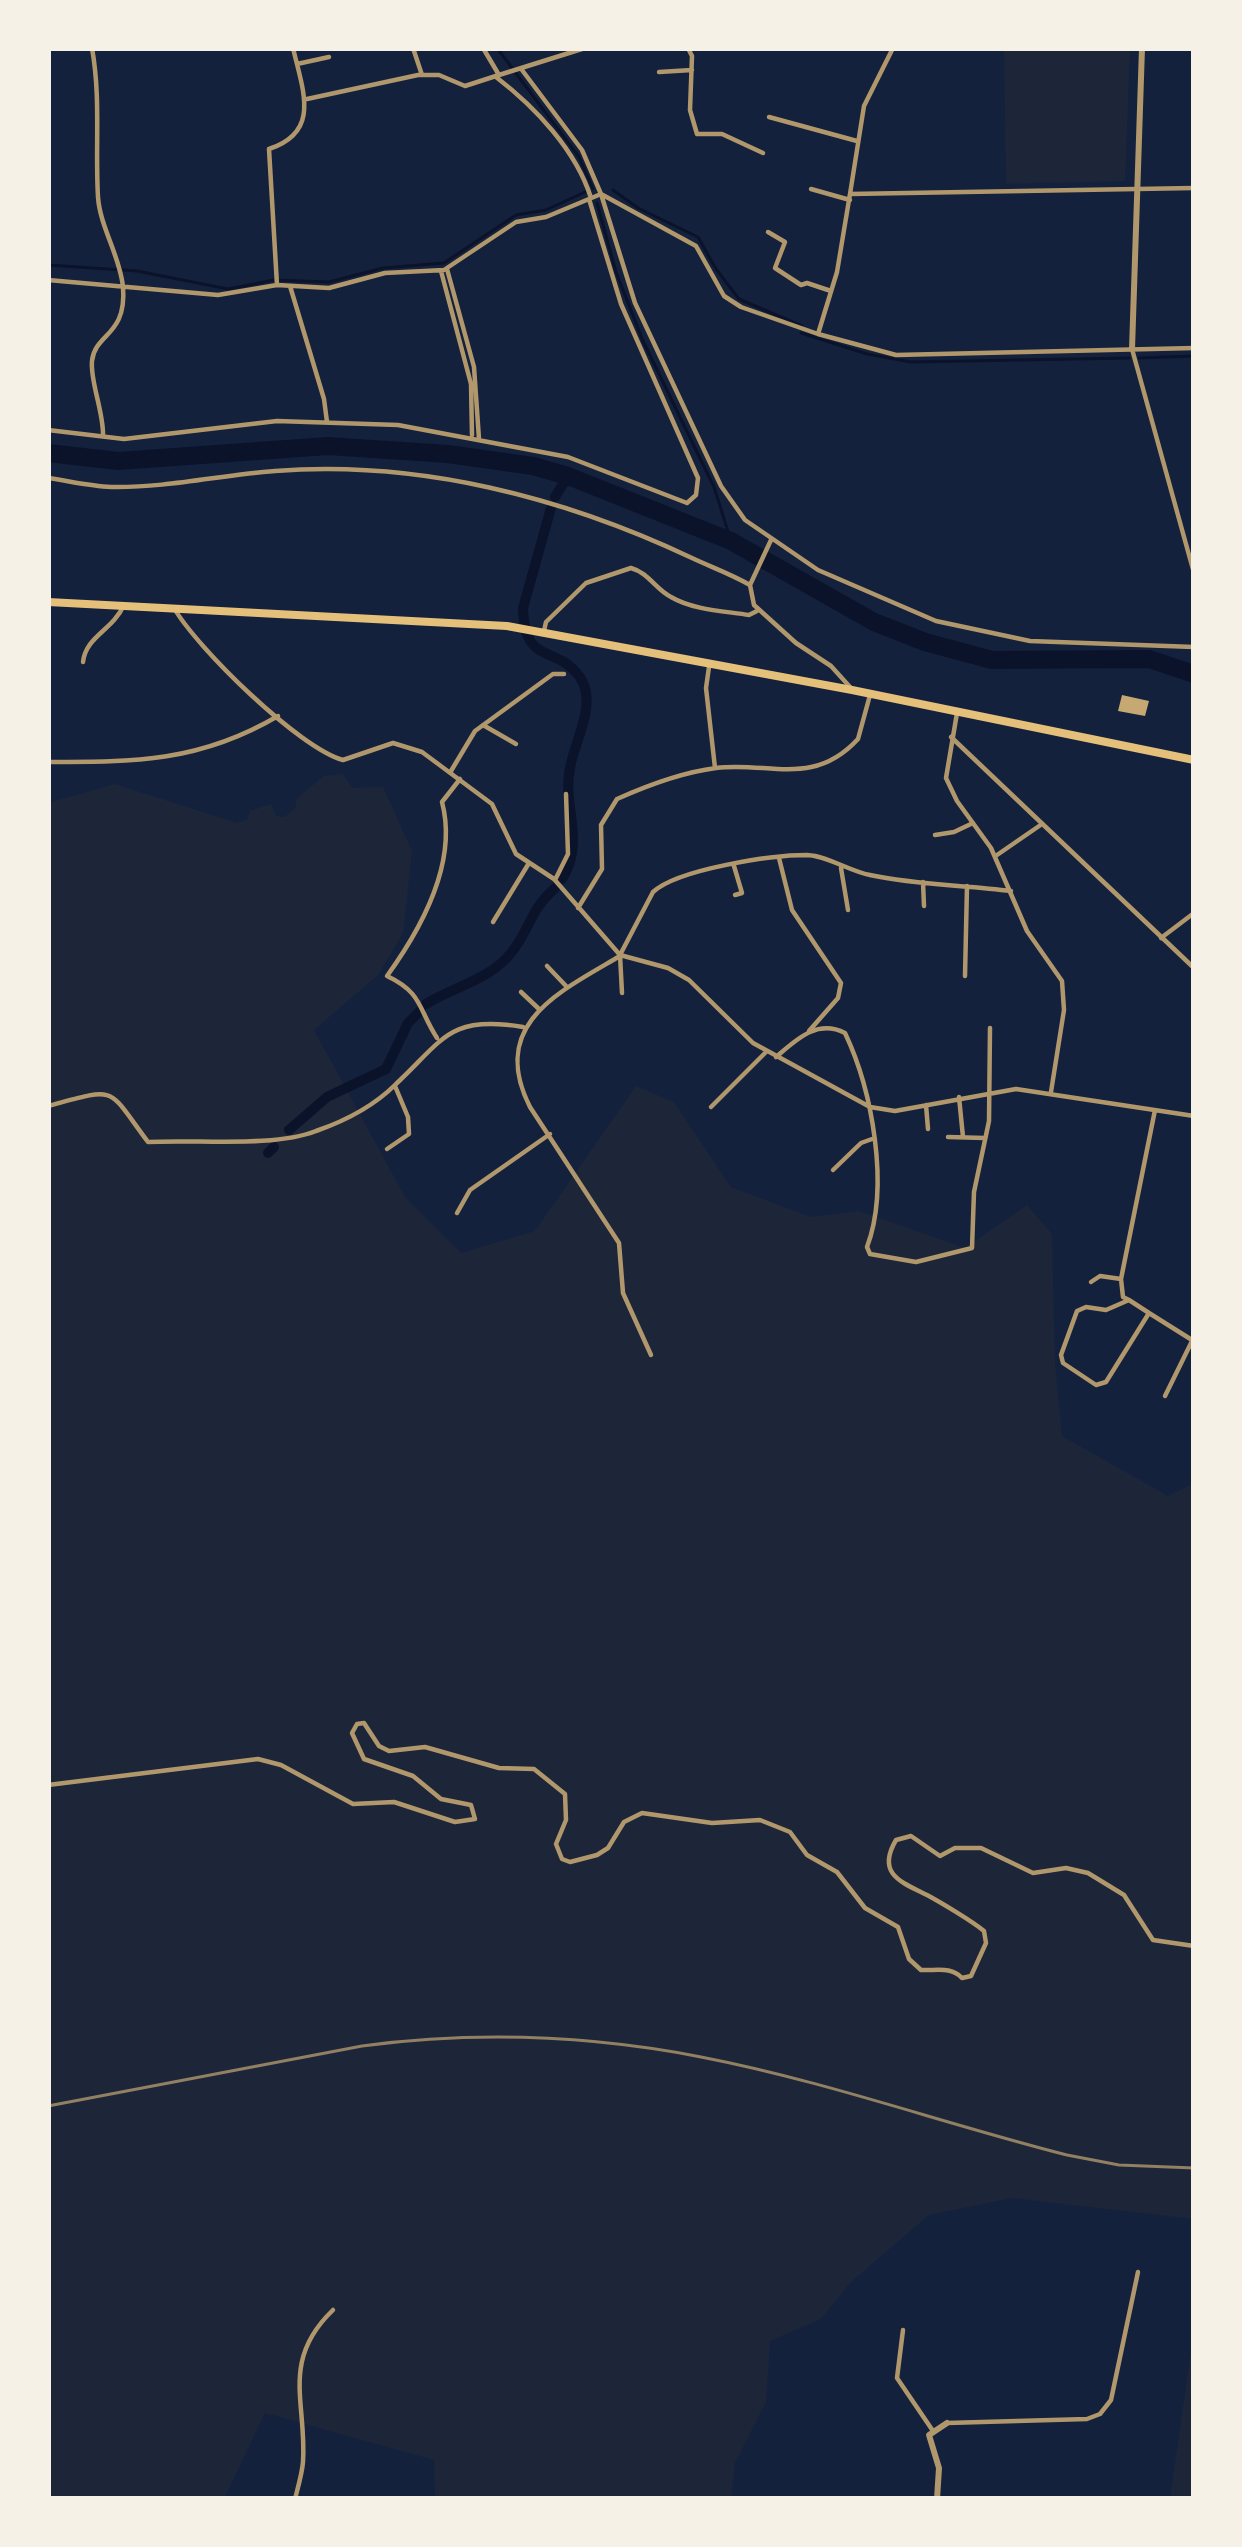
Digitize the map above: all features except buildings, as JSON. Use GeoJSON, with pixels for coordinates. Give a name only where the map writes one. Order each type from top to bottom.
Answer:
{"type":"FeatureCollection","features":[{"type":"Feature","properties":{"kind":"main road"},"geometry":{"type":"LineString","coordinates":[[48,602],[516,627],[1194,760]]}},
{"type":"Feature","properties":{"kind":"street"},"geometry":{"type":"LineString","coordinates":[[92,48],[97,78],[98,203],[123,286],[118,326],[98,346],[92,361],[103,436]]}},
{"type":"Feature","properties":{"kind":"street"},"geometry":{"type":"LineString","coordinates":[[277,284],[268,149],[292,141],[300,131],[305,100],[293,48]]}},
{"type":"Feature","properties":{"kind":"street"},"geometry":{"type":"LineString","coordinates":[[413,48],[422,75]]}},
{"type":"Feature","properties":{"kind":"street"},"geometry":{"type":"LineString","coordinates":[[48,430],[134,438],[278,421],[398,424],[568,458],[687,503],[696,495],[698,478],[621,304],[586,181],[565,148],[499,75],[482,48]]}},
{"type":"Feature","properties":{"kind":"street"},"geometry":{"type":"LineString","coordinates":[[305,100],[422,75],[439,74],[465,86],[585,48]]}},
{"type":"Feature","properties":{"kind":"street"},"geometry":{"type":"LineString","coordinates":[[688,48],[690,110],[697,134],[722,134],[763,153]]}},
{"type":"Feature","properties":{"kind":"street"},"geometry":{"type":"LineString","coordinates":[[818,334],[848,226],[864,106],[892,48]]}},
{"type":"Feature","properties":{"kind":"street"},"geometry":{"type":"LineString","coordinates":[[1142,48],[1132,349],[1194,573]]}},
{"type":"Feature","properties":{"kind":"street"},"geometry":{"type":"LineString","coordinates":[[297,64],[329,57]]}},
{"type":"Feature","properties":{"kind":"street"},"geometry":{"type":"LineString","coordinates":[[522,70],[582,150],[602,194],[623,272],[690,424],[745,520],[818,570],[876,598],[985,634],[1030,641],[1194,647]]}},
{"type":"Feature","properties":{"kind":"street"},"geometry":{"type":"LineString","coordinates":[[658,72],[692,70]]}},
{"type":"Feature","properties":{"kind":"street"},"geometry":{"type":"LineString","coordinates":[[769,117],[856,141]]}},
{"type":"Feature","properties":{"kind":"street"},"geometry":{"type":"LineString","coordinates":[[811,189],[850,197],[1194,188]]}},
{"type":"Feature","properties":{"kind":"street"},"geometry":{"type":"LineString","coordinates":[[48,280],[218,295],[277,284],[329,288],[385,273],[444,270],[516,222],[546,217],[602,194],[696,246],[724,296],[741,307],[896,355],[1194,348]]}},
{"type":"Feature","properties":{"kind":"street"},"geometry":{"type":"LineString","coordinates":[[768,232],[785,242],[775,268],[801,284],[831,291]]}},
{"type":"Feature","properties":{"kind":"street"},"geometry":{"type":"LineString","coordinates":[[444,270],[471,384],[475,438]]}},
{"type":"Feature","properties":{"kind":"street"},"geometry":{"type":"LineString","coordinates":[[290,286],[327,422]]}},
{"type":"Feature","properties":{"kind":"street"},"geometry":{"type":"LineString","coordinates":[[48,478],[107,487],[277,470],[433,477],[550,501],[628,527],[750,585]]}},
{"type":"Feature","properties":{"kind":"street"},"geometry":{"type":"LineString","coordinates":[[771,540],[750,585],[757,610],[831,666],[852,690]]}},
{"type":"Feature","properties":{"kind":"street"},"geometry":{"type":"LineString","coordinates":[[543,631],[581,586],[631,568],[684,603],[749,616],[757,610]]}},
{"type":"Feature","properties":{"kind":"street"},"geometry":{"type":"LineString","coordinates":[[82,662],[87,644],[114,625],[124,605]]}},
{"type":"Feature","properties":{"kind":"street"},"geometry":{"type":"LineString","coordinates":[[174,608],[207,654],[278,716],[339,760],[398,743],[422,752],[460,779],[492,804],[513,851],[554,880],[620,956],[668,968],[689,980],[767,1051],[870,1107],[895,1111],[987,1092],[1052,1092],[1194,1116]]}},
{"type":"Feature","properties":{"kind":"street"},"geometry":{"type":"LineString","coordinates":[[710,663],[706,688],[716,768]]}},
{"type":"Feature","properties":{"kind":"street"},"geometry":{"type":"LineString","coordinates":[[450,772],[469,737],[482,725],[553,674],[564,674]]}},
{"type":"Feature","properties":{"kind":"street"},"geometry":{"type":"LineString","coordinates":[[578,908],[602,869],[601,825],[612,803],[716,768],[781,772],[835,757],[860,737],[870,695]]}},
{"type":"Feature","properties":{"kind":"street"},"geometry":{"type":"LineString","coordinates":[[957,713],[946,778],[996,856],[1028,931],[1062,981],[1064,1010],[1052,1092]]}},
{"type":"Feature","properties":{"kind":"street"},"geometry":{"type":"LineString","coordinates":[[48,762],[148,762],[234,740],[278,716]]}},
{"type":"Feature","properties":{"kind":"street"},"geometry":{"type":"LineString","coordinates":[[482,725],[516,744]]}},
{"type":"Feature","properties":{"kind":"street"},"geometry":{"type":"LineString","coordinates":[[951,737],[1194,968]]}},
{"type":"Feature","properties":{"kind":"street"},"geometry":{"type":"LineString","coordinates":[[438,1039],[420,1000],[403,983],[387,976],[409,946],[430,903],[447,833],[442,803],[460,779]]}},
{"type":"Feature","properties":{"kind":"street"},"geometry":{"type":"LineString","coordinates":[[554,880],[568,854],[566,794]]}},
{"type":"Feature","properties":{"kind":"street"},"geometry":{"type":"LineString","coordinates":[[935,836],[973,823]]}},
{"type":"Feature","properties":{"kind":"street"},"geometry":{"type":"LineString","coordinates":[[996,856],[1042,824]]}},
{"type":"Feature","properties":{"kind":"street"},"geometry":{"type":"LineString","coordinates":[[651,1355],[628,1312],[619,1243],[518,1083],[523,1028],[538,1009],[567,987],[620,956],[657,888],[734,866],[815,856],[842,868],[1011,891]]}},
{"type":"Feature","properties":{"kind":"street"},"geometry":{"type":"LineString","coordinates":[[776,1057],[809,1031],[838,998],[841,983],[792,910],[779,857]]}},
{"type":"Feature","properties":{"kind":"street"},"geometry":{"type":"LineString","coordinates":[[493,922],[529,862]]}},
{"type":"Feature","properties":{"kind":"street"},"geometry":{"type":"LineString","coordinates":[[734,866],[742,893],[735,895]]}},
{"type":"Feature","properties":{"kind":"street"},"geometry":{"type":"LineString","coordinates":[[842,868],[848,910]]}},
{"type":"Feature","properties":{"kind":"street"},"geometry":{"type":"LineString","coordinates":[[922,882],[924,906]]}},
{"type":"Feature","properties":{"kind":"street"},"geometry":{"type":"LineString","coordinates":[[965,976],[967,886]]}},
{"type":"Feature","properties":{"kind":"street"},"geometry":{"type":"LineString","coordinates":[[1161,938],[1194,913]]}},
{"type":"Feature","properties":{"kind":"street"},"geometry":{"type":"LineString","coordinates":[[620,956],[622,993]]}},
{"type":"Feature","properties":{"kind":"street"},"geometry":{"type":"LineString","coordinates":[[547,966],[567,987]]}},
{"type":"Feature","properties":{"kind":"street"},"geometry":{"type":"LineString","coordinates":[[521,992],[538,1009]]}},
{"type":"Feature","properties":{"kind":"street"},"geometry":{"type":"LineString","coordinates":[[48,1106],[104,1091],[118,1098],[148,1142],[246,1141],[315,1132],[368,1107],[395,1086],[438,1039],[485,1022],[523,1028]]}},
{"type":"Feature","properties":{"kind":"street"},"geometry":{"type":"LineString","coordinates":[[809,1031],[833,1027],[844,1033],[866,1086],[878,1195],[875,1224],[866,1246],[870,1254],[916,1262],[972,1248],[974,1192],[989,1121],[990,1028]]}},
{"type":"Feature","properties":{"kind":"street"},"geometry":{"type":"LineString","coordinates":[[711,1107],[767,1051]]}},
{"type":"Feature","properties":{"kind":"street"},"geometry":{"type":"LineString","coordinates":[[48,1066],[48,1077]]}},
{"type":"Feature","properties":{"kind":"street"},"geometry":{"type":"LineString","coordinates":[[387,1149],[409,1134],[395,1086]]}},
{"type":"Feature","properties":{"kind":"street"},"geometry":{"type":"LineString","coordinates":[[959,1097],[963,1137]]}},
{"type":"Feature","properties":{"kind":"street"},"geometry":{"type":"LineString","coordinates":[[926,1104],[928,1129]]}},
{"type":"Feature","properties":{"kind":"street"},"geometry":{"type":"LineString","coordinates":[[1155,1110],[1120,1279],[1123,1297],[1193,1338],[1166,1396]]}},
{"type":"Feature","properties":{"kind":"street"},"geometry":{"type":"LineString","coordinates":[[458,1213],[470,1190],[550,1135]]}},
{"type":"Feature","properties":{"kind":"street"},"geometry":{"type":"LineString","coordinates":[[948,1137],[985,1138]]}},
{"type":"Feature","properties":{"kind":"street"},"geometry":{"type":"LineString","coordinates":[[833,1170],[860,1143],[872,1138]]}},
{"type":"Feature","properties":{"kind":"street"},"geometry":{"type":"LineString","coordinates":[[1091,1282],[1100,1276],[1120,1279]]}},
{"type":"Feature","properties":{"kind":"street"},"geometry":{"type":"LineString","coordinates":[[1129,1300],[1106,1310],[1086,1307],[1077,1311],[1061,1355],[1063,1364],[1096,1384],[1106,1382],[1149,1312]]}},
{"type":"Feature","properties":{"kind":"street"},"geometry":{"type":"LineString","coordinates":[[48,1785],[258,1759],[281,1765],[353,1804],[394,1802],[454,1822],[475,1819],[471,1804],[441,1798],[413,1776],[364,1759],[352,1733],[357,1724],[364,1724],[379,1746],[389,1750],[425,1747],[499,1768],[534,1768],[565,1794],[566,1820],[556,1844],[562,1859],[570,1862],[608,1848],[624,1822],[642,1814],[712,1823],[760,1820],[785,1829],[807,1855],[837,1872],[865,1908],[894,1923],[908,1958],[921,1970],[971,1976],[986,1943],[984,1930],[976,1924],[905,1887],[891,1872],[890,1850],[896,1840],[911,1837],[940,1856],[955,1848],[981,1848],[1033,1873],[1066,1868],[1088,1873],[1124,1894],[1153,1940],[1194,1946]]}},
{"type":"Feature","properties":{"kind":"street"},"geometry":{"type":"LineString","coordinates":[[937,2499],[938,2468],[929,2435],[947,2422],[1088,2419],[1100,2414],[1111,2400],[1138,2272]]}},
{"type":"Feature","properties":{"kind":"street"},"geometry":{"type":"LineString","coordinates":[[296,2499],[303,2460],[298,2412],[304,2349],[333,2310]]}},
{"type":"Feature","properties":{"kind":"street"},"geometry":{"type":"LineString","coordinates":[[903,2330],[897,2378],[933,2431]]}},
{"type":"Feature","properties":{"kind":"shaded area"},"geometry":{"type":"Polygon","coordinates":[[[1004,48],[1130,48],[1125,181],[1006,184],[1004,48]]]}},
{"type":"Feature","properties":{"kind":"shaded area"},"geometry":{"type":"Polygon","coordinates":[[[343,774],[352,788],[383,787],[412,851],[403,933],[378,975],[314,1030],[405,1197],[461,1253],[535,1231],[636,1086],[674,1102],[731,1187],[811,1217],[859,1211],[965,1248],[1027,1205],[1052,1234],[1062,1436],[1168,1496],[1194,1483],[1194,2219],[1012,2198],[929,2215],[851,2282],[821,2319],[770,2341],[766,2402],[735,2463],[731,2499],[435,2499],[434,2460],[265,2413],[224,2499],[48,2499],[48,803],[115,784],[237,823],[247,820],[250,811],[271,804],[276,816],[284,817],[295,809],[297,798],[324,776],[343,774]]]}},
{"type":"Feature","properties":{"kind":"shaded area"},"geometry":{"type":"Polygon","coordinates":[[[1194,2219],[1194,2499],[1170,2499],[1191,2351],[1194,2219]]]}},
{"type":"Feature","properties":{"kind":"waterway"},"geometry":{"type":"LineString","coordinates":[[497,48],[579,157],[593,189]]}},
{"type":"Feature","properties":{"kind":"waterway"},"geometry":{"type":"LineString","coordinates":[[613,190],[638,208],[698,237],[739,299],[802,326]]}},
{"type":"Feature","properties":{"kind":"waterway"},"geometry":{"type":"LineString","coordinates":[[48,265],[137,271],[228,289],[274,280],[329,282],[383,268],[444,263],[516,215],[546,210],[585,192]]}},
{"type":"Feature","properties":{"kind":"waterway"},"geometry":{"type":"LineString","coordinates":[[597,203],[616,272],[643,341],[714,487],[731,541]]}},
{"type":"Feature","properties":{"kind":"waterway"},"geometry":{"type":"LineString","coordinates":[[801,333],[911,362],[1129,358]]}},
{"type":"Feature","properties":{"kind":"waterway"},"geometry":{"type":"LineString","coordinates":[[1139,358],[1194,356]]}},
{"type":"Feature","properties":{"kind":"waterway"},"geometry":{"type":"LineString","coordinates":[[48,453],[118,461],[328,446],[448,454],[533,466],[731,541],[874,622],[925,642],[992,660],[1149,659],[1194,674]]}},
{"type":"Feature","properties":{"kind":"waterway"},"geometry":{"type":"LineString","coordinates":[[555,497],[568,476]]}},
{"type":"Feature","properties":{"kind":"waterway"},"geometry":{"type":"LineString","coordinates":[[551,508],[523,608],[529,639],[579,676],[587,698],[568,782],[573,838],[562,879]]}},
{"type":"Feature","properties":{"kind":"waterway"},"geometry":{"type":"LineString","coordinates":[[426,1004],[503,962],[555,888]]}},
{"type":"Feature","properties":{"kind":"waterway"},"geometry":{"type":"LineString","coordinates":[[289,1130],[327,1097],[386,1069],[408,1023],[421,1010]]}},
{"type":"Feature","properties":{"kind":"waterway"},"geometry":{"type":"LineString","coordinates":[[268,1153],[274,1147]]}},
{"type":"Feature","properties":{"kind":"railway"},"geometry":{"type":"LineString","coordinates":[[48,2106],[362,2046],[447,2038],[574,2040],[747,2067],[1067,2155],[1119,2165],[1194,2168]]}}]}
